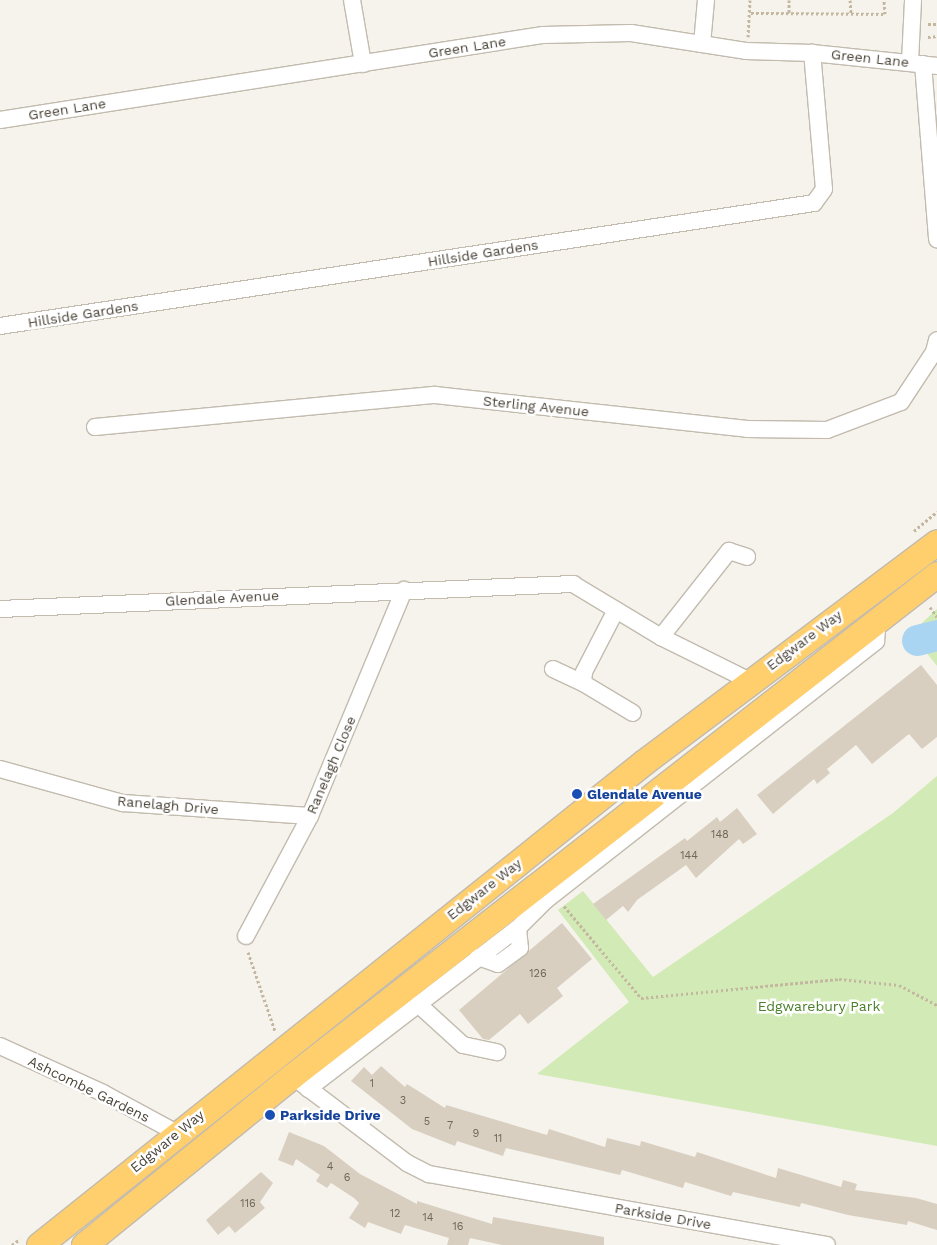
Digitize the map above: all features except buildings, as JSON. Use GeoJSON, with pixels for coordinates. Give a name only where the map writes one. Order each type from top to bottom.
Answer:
{"type":"FeatureCollection","features":[{"type":"Feature","properties":{"kind":"highway","name":"Edgware Way"},"geometry":{"type":"LineString","coordinates":[[39,1245],[177,1133],[750,681],[937,542]]}},
{"type":"Feature","properties":{"kind":"highway","name":"Edgware Way"},"geometry":{"type":"LineString","coordinates":[[84,1245],[300,1082],[877,630],[937,574]]}},
{"type":"Feature","properties":{"kind":"street"},"geometry":{"type":"LineString","coordinates":[[352,0],[363,64]]}},
{"type":"Feature","properties":{"kind":"street"},"geometry":{"type":"LineString","coordinates":[[702,44],[706,0]]}},
{"type":"Feature","properties":{"kind":"street"},"geometry":{"type":"LineString","coordinates":[[913,0],[924,64],[935,175],[937,239]]}},
{"type":"Feature","properties":{"kind":"street","name":"Green Lane"},"geometry":{"type":"LineString","coordinates":[[0,120],[542,35],[631,32],[746,51],[812,53],[924,64]]}},
{"type":"Feature","properties":{"kind":"street","name":"Hillside Gardens"},"geometry":{"type":"LineString","coordinates":[[0,326],[814,203],[824,189],[812,53]]}},
{"type":"Feature","properties":{"kind":"street","name":"Sterling Avenue"},"geometry":{"type":"LineString","coordinates":[[95,427],[435,395],[747,429],[826,430],[900,402],[934,352],[937,340]]}},
{"type":"Feature","properties":{"kind":"street"},"geometry":{"type":"LineString","coordinates":[[661,637],[729,551],[747,557]]}},
{"type":"Feature","properties":{"kind":"street","name":"Glendale Avenue"},"geometry":{"type":"LineString","coordinates":[[0,609],[573,584],[661,637],[750,681]]}},
{"type":"Feature","properties":{"kind":"street","name":"Ranelagh Close"},"geometry":{"type":"LineString","coordinates":[[246,936],[310,816],[404,590]]}},
{"type":"Feature","properties":{"kind":"street"},"geometry":{"type":"LineString","coordinates":[[583,683],[584,672],[616,610]]}},
{"type":"Feature","properties":{"kind":"street","name":"Edgware Way"},"geometry":{"type":"LineString","coordinates":[[300,1082],[418,1004],[478,957],[498,964],[520,948],[518,928],[554,894],[877,630]]}},
{"type":"Feature","properties":{"kind":"street"},"geometry":{"type":"LineString","coordinates":[[553,669],[583,683],[633,713]]}},
{"type":"Feature","properties":{"kind":"street","name":"Ranelagh Drive"},"geometry":{"type":"LineString","coordinates":[[0,769],[123,803],[310,816]]}},
{"type":"Feature","properties":{"kind":"street"},"geometry":{"type":"LineString","coordinates":[[418,1004],[463,1045],[497,1052]]}},
{"type":"Feature","properties":{"kind":"street","name":"Ashcombe Gardens"},"geometry":{"type":"LineString","coordinates":[[0,1046],[103,1093],[177,1133]]}},
{"type":"Feature","properties":{"kind":"street","name":"Parkside Drive"},"geometry":{"type":"LineString","coordinates":[[300,1082],[407,1163],[429,1174],[827,1245]]}},
{"type":"Feature","properties":{"kind":"path"},"geometry":{"type":"LineString","coordinates":[[746,51],[751,13],[750,0]]}},
{"type":"Feature","properties":{"kind":"path"},"geometry":{"type":"LineString","coordinates":[[789,0],[789,13]]}},
{"type":"Feature","properties":{"kind":"path"},"geometry":{"type":"LineString","coordinates":[[850,0],[851,13]]}},
{"type":"Feature","properties":{"kind":"path"},"geometry":{"type":"LineString","coordinates":[[751,13],[885,14],[884,0]]}},
{"type":"Feature","properties":{"kind":"path"},"geometry":{"type":"LineString","coordinates":[[930,607],[937,617]]}},
{"type":"Feature","properties":{"kind":"path"},"geometry":{"type":"LineString","coordinates":[[554,894],[641,998],[839,979],[899,985],[937,1005]]}},
{"type":"Feature","properties":{"kind":"path"},"geometry":{"type":"LineString","coordinates":[[246,936],[249,959],[276,1034]]}},
{"type":"Feature","properties":{"kind":"green space"},"geometry":{"type":"Polygon","coordinates":[[[937,609],[937,666],[911,633],[937,609]]]}},
{"type":"Feature","properties":{"kind":"green space","name":"Edgwarebury Park"},"geometry":{"type":"Polygon","coordinates":[[[937,776],[937,1146],[537,1074],[629,1002],[558,910],[583,891],[653,977],[893,813],[937,776]]]}},
{"type":"Feature","properties":{"kind":"waterway"},"geometry":{"type":"LineString","coordinates":[[917,640],[937,635]]}},
{"type":"Feature","properties":{"kind":"place","name":"Glendale Avenue"},"geometry":{"type":"Point","coordinates":[577,794]}},
{"type":"Feature","properties":{"kind":"place","name":"Parkside Drive"},"geometry":{"type":"Point","coordinates":[270,1115]}}]}
